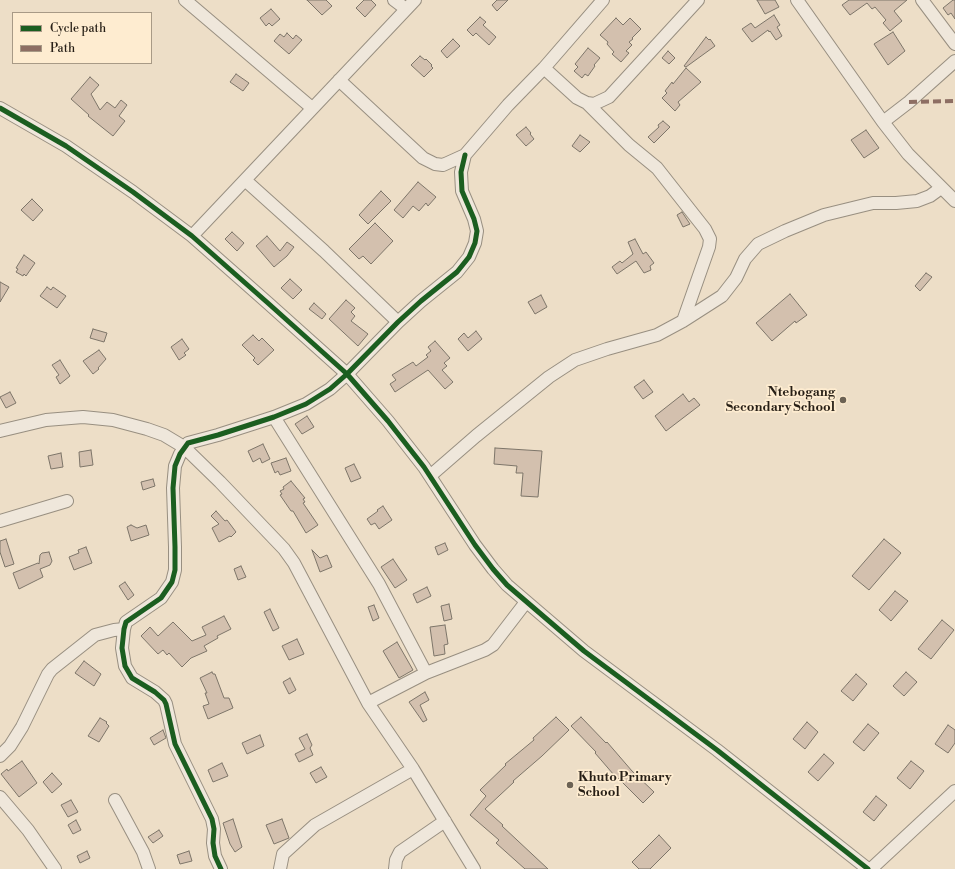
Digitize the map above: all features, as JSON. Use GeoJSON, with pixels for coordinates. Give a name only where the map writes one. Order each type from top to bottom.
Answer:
{"type":"FeatureCollection","features":[{"type":"Feature","properties":{"kind":"street"},"geometry":{"type":"LineString","coordinates":[[185,0],[312,108]]}},
{"type":"Feature","properties":{"kind":"street"},"geometry":{"type":"LineString","coordinates":[[394,0],[406,9]]}},
{"type":"Feature","properties":{"kind":"street"},"geometry":{"type":"LineString","coordinates":[[192,236],[415,0]]}},
{"type":"Feature","properties":{"kind":"street"},"geometry":{"type":"LineString","coordinates":[[339,80],[423,158],[435,164],[443,165],[465,155],[603,0]]}},
{"type":"Feature","properties":{"kind":"street"},"geometry":{"type":"LineString","coordinates":[[587,103],[594,104],[609,97],[698,0]]}},
{"type":"Feature","properties":{"kind":"street"},"geometry":{"type":"LineString","coordinates":[[797,0],[883,122],[908,154],[955,201]]}},
{"type":"Feature","properties":{"kind":"street"},"geometry":{"type":"LineString","coordinates":[[922,0],[955,44]]}},
{"type":"Feature","properties":{"kind":"street"},"geometry":{"type":"LineString","coordinates":[[883,122],[909,102],[955,61]]}},
{"type":"Feature","properties":{"kind":"street"},"geometry":{"type":"LineString","coordinates":[[544,68],[577,98],[587,103],[629,145],[657,168],[705,229],[710,239],[709,247],[683,321]]}},
{"type":"Feature","properties":{"kind":"street"},"geometry":{"type":"LineString","coordinates":[[0,108],[66,146],[133,192],[192,236],[347,374],[388,421],[430,476],[475,545],[507,585],[584,651],[717,750],[868,869]]}},
{"type":"Feature","properties":{"kind":"street"},"geometry":{"type":"LineString","coordinates":[[221,869],[215,856],[212,819],[175,744],[166,704],[164,700],[132,678],[128,673],[122,648],[126,622],[161,598],[172,582],[175,570],[176,547],[173,488],[175,466],[184,447],[192,440],[218,435],[274,417],[306,404],[330,389],[347,374],[398,322],[457,272],[469,257],[475,243],[477,231],[474,219],[462,191],[461,172],[465,155]]}},
{"type":"Feature","properties":{"kind":"street"},"geometry":{"type":"LineString","coordinates":[[245,180],[324,251],[398,322]]}},
{"type":"Feature","properties":{"kind":"street"},"geometry":{"type":"LineString","coordinates":[[430,476],[476,436],[562,368],[575,360],[607,349],[658,335],[683,321],[725,293],[736,278],[745,259],[758,244],[824,215],[873,204],[917,201],[930,196],[941,188]]}},
{"type":"Feature","properties":{"kind":"street"},"geometry":{"type":"LineString","coordinates":[[0,431],[46,420],[84,416],[113,420],[147,429],[164,435],[184,447],[220,482],[284,549],[294,564],[368,702],[413,768],[474,869]]}},
{"type":"Feature","properties":{"kind":"street"},"geometry":{"type":"LineString","coordinates":[[274,417],[379,584],[426,673]]}},
{"type":"Feature","properties":{"kind":"street"},"geometry":{"type":"LineString","coordinates":[[0,521],[67,501]]}},
{"type":"Feature","properties":{"kind":"street"},"geometry":{"type":"LineString","coordinates":[[368,702],[426,673],[485,650],[492,645],[526,602]]}},
{"type":"Feature","properties":{"kind":"street"},"geometry":{"type":"LineString","coordinates":[[0,756],[10,746],[22,728],[48,674],[52,669],[95,635],[124,629]]}},
{"type":"Feature","properties":{"kind":"street"},"geometry":{"type":"LineString","coordinates":[[280,869],[283,854],[315,825],[413,768]]}},
{"type":"Feature","properties":{"kind":"street"},"geometry":{"type":"LineString","coordinates":[[871,869],[955,791]]}},
{"type":"Feature","properties":{"kind":"street"},"geometry":{"type":"LineString","coordinates":[[0,797],[28,830],[55,869]]}},
{"type":"Feature","properties":{"kind":"street"},"geometry":{"type":"LineString","coordinates":[[115,800],[143,852],[149,869]]}},
{"type":"Feature","properties":{"kind":"street"},"geometry":{"type":"LineString","coordinates":[[395,869],[396,860],[400,852],[445,821]]}},
{"type":"Feature","properties":{"kind":"building"},"geometry":{"type":"Polygon","coordinates":[[[307,0],[326,0],[332,6],[322,15],[307,0]]]}},
{"type":"Feature","properties":{"kind":"building"},"geometry":{"type":"Polygon","coordinates":[[[364,0],[371,0],[376,5],[365,17],[356,8],[364,0]]]}},
{"type":"Feature","properties":{"kind":"building"},"geometry":{"type":"Polygon","coordinates":[[[497,0],[508,0],[497,11],[492,5],[497,0]]]}},
{"type":"Feature","properties":{"kind":"building"},"geometry":{"type":"Polygon","coordinates":[[[757,0],[775,0],[779,7],[765,14],[757,0]]]}},
{"type":"Feature","properties":{"kind":"building"},"geometry":{"type":"Polygon","coordinates":[[[849,0],[907,0],[894,11],[902,21],[890,31],[883,23],[886,20],[875,7],[872,9],[867,3],[850,15],[842,5],[849,0]]]}},
{"type":"Feature","properties":{"kind":"building"},"geometry":{"type":"Polygon","coordinates":[[[955,0],[955,19],[951,13],[948,15],[943,8],[955,0]]]}},
{"type":"Feature","properties":{"kind":"building"},"geometry":{"type":"Polygon","coordinates":[[[271,9],[280,19],[272,26],[269,23],[266,26],[260,18],[271,9]]]}},
{"type":"Feature","properties":{"kind":"building"},"geometry":{"type":"Polygon","coordinates":[[[774,15],[780,25],[777,27],[782,36],[776,40],[768,30],[752,42],[742,29],[751,23],[755,28],[774,15]]]}},
{"type":"Feature","properties":{"kind":"building"},"geometry":{"type":"Polygon","coordinates":[[[480,17],[486,22],[483,25],[496,37],[489,45],[476,33],[473,36],[467,30],[480,17]]]}},
{"type":"Feature","properties":{"kind":"building"},"geometry":{"type":"Polygon","coordinates":[[[616,18],[623,25],[630,18],[641,29],[629,42],[632,45],[626,51],[629,53],[621,62],[612,54],[614,52],[607,44],[608,42],[600,35],[616,18]]]}},
{"type":"Feature","properties":{"kind":"building"},"geometry":{"type":"Polygon","coordinates":[[[893,32],[905,51],[888,65],[874,44],[893,32]]]}},
{"type":"Feature","properties":{"kind":"building"},"geometry":{"type":"Polygon","coordinates":[[[287,33],[293,39],[296,35],[302,40],[289,54],[274,41],[280,34],[284,37],[287,33]]]}},
{"type":"Feature","properties":{"kind":"building"},"geometry":{"type":"Polygon","coordinates":[[[706,37],[709,40],[710,39],[715,46],[686,67],[684,66],[706,37]]]}},
{"type":"Feature","properties":{"kind":"building"},"geometry":{"type":"Polygon","coordinates":[[[453,39],[460,46],[447,58],[441,51],[453,39]]]}},
{"type":"Feature","properties":{"kind":"building"},"geometry":{"type":"Polygon","coordinates":[[[588,48],[600,58],[588,76],[585,74],[582,78],[574,71],[578,67],[575,64],[588,48]]]}},
{"type":"Feature","properties":{"kind":"building"},"geometry":{"type":"Polygon","coordinates":[[[668,51],[675,58],[669,64],[662,58],[668,51]]]}},
{"type":"Feature","properties":{"kind":"building"},"geometry":{"type":"Polygon","coordinates":[[[420,56],[425,60],[426,59],[433,68],[424,77],[411,65],[420,56]]]}},
{"type":"Feature","properties":{"kind":"building"},"geometry":{"type":"Polygon","coordinates":[[[686,68],[701,82],[678,102],[680,105],[675,111],[662,98],[667,93],[665,91],[672,82],[673,84],[686,68]]]}},
{"type":"Feature","properties":{"kind":"building"},"geometry":{"type":"Polygon","coordinates":[[[236,74],[249,83],[243,91],[230,82],[236,74]]]}},
{"type":"Feature","properties":{"kind":"building"},"geometry":{"type":"Polygon","coordinates":[[[90,77],[99,85],[91,94],[100,110],[107,102],[115,108],[121,100],[127,105],[119,116],[125,121],[113,136],[88,116],[89,115],[71,99],[90,77]]]}},
{"type":"Feature","properties":{"kind":"building"},"geometry":{"type":"Polygon","coordinates":[[[663,121],[670,127],[654,143],[648,137],[663,121]]]}},
{"type":"Feature","properties":{"kind":"building"},"geometry":{"type":"Polygon","coordinates":[[[526,127],[534,139],[526,146],[516,135],[526,127]]]}},
{"type":"Feature","properties":{"kind":"building"},"geometry":{"type":"Polygon","coordinates":[[[866,130],[879,148],[864,158],[851,140],[866,130]]]}},
{"type":"Feature","properties":{"kind":"building"},"geometry":{"type":"Polygon","coordinates":[[[580,135],[590,142],[580,152],[572,146],[580,135]]]}},
{"type":"Feature","properties":{"kind":"building"},"geometry":{"type":"Polygon","coordinates":[[[418,182],[436,197],[428,206],[426,203],[419,211],[413,206],[403,218],[394,210],[418,182]]]}},
{"type":"Feature","properties":{"kind":"building"},"geometry":{"type":"Polygon","coordinates":[[[381,191],[391,201],[368,224],[359,215],[381,191]]]}},
{"type":"Feature","properties":{"kind":"building"},"geometry":{"type":"Polygon","coordinates":[[[32,199],[43,210],[33,221],[21,210],[32,199]]]}},
{"type":"Feature","properties":{"kind":"building"},"geometry":{"type":"Polygon","coordinates":[[[682,212],[690,224],[683,227],[677,215],[682,212]]]}},
{"type":"Feature","properties":{"kind":"building"},"geometry":{"type":"Polygon","coordinates":[[[375,223],[393,241],[371,264],[363,256],[359,259],[349,249],[375,223]]]}},
{"type":"Feature","properties":{"kind":"building"},"geometry":{"type":"Polygon","coordinates":[[[232,232],[244,243],[237,251],[225,239],[232,232]]]}},
{"type":"Feature","properties":{"kind":"building"},"geometry":{"type":"Polygon","coordinates":[[[267,236],[280,251],[287,242],[294,247],[287,256],[274,267],[256,246],[267,236]]]}},
{"type":"Feature","properties":{"kind":"building"},"geometry":{"type":"Polygon","coordinates":[[[635,239],[643,254],[646,252],[654,263],[650,266],[651,270],[644,273],[636,261],[617,274],[612,267],[620,261],[622,263],[633,254],[628,242],[635,239]]]}},
{"type":"Feature","properties":{"kind":"building"},"geometry":{"type":"Polygon","coordinates":[[[24,255],[35,263],[26,276],[16,272],[18,269],[16,268],[24,255]]]}},
{"type":"Feature","properties":{"kind":"building"},"geometry":{"type":"Polygon","coordinates":[[[926,273],[932,277],[920,291],[915,286],[926,273]]]}},
{"type":"Feature","properties":{"kind":"building"},"geometry":{"type":"Polygon","coordinates":[[[290,279],[302,290],[293,299],[281,288],[290,279]]]}},
{"type":"Feature","properties":{"kind":"building"},"geometry":{"type":"Polygon","coordinates":[[[0,282],[9,287],[0,302],[0,282]]]}},
{"type":"Feature","properties":{"kind":"building"},"geometry":{"type":"Polygon","coordinates":[[[47,287],[51,290],[53,287],[66,296],[57,308],[40,296],[47,287]]]}},
{"type":"Feature","properties":{"kind":"building"},"geometry":{"type":"Polygon","coordinates":[[[790,294],[807,315],[796,323],[795,321],[772,341],[756,323],[790,294]]]}},
{"type":"Feature","properties":{"kind":"building"},"geometry":{"type":"Polygon","coordinates":[[[541,295],[547,307],[535,314],[528,302],[541,295]]]}},
{"type":"Feature","properties":{"kind":"building"},"geometry":{"type":"Polygon","coordinates":[[[346,300],[355,308],[351,312],[355,316],[351,321],[368,334],[358,346],[329,319],[346,300]]]}},
{"type":"Feature","properties":{"kind":"building"},"geometry":{"type":"Polygon","coordinates":[[[314,303],[326,314],[322,319],[309,309],[314,303]]]}},
{"type":"Feature","properties":{"kind":"building"},"geometry":{"type":"Polygon","coordinates":[[[93,329],[107,333],[104,342],[90,338],[93,329]]]}},
{"type":"Feature","properties":{"kind":"building"},"geometry":{"type":"Polygon","coordinates":[[[476,331],[482,339],[468,351],[458,339],[464,333],[468,338],[476,331]]]}},
{"type":"Feature","properties":{"kind":"building"},"geometry":{"type":"Polygon","coordinates":[[[253,335],[259,341],[262,338],[274,350],[258,365],[253,360],[255,358],[242,345],[253,335]]]}},
{"type":"Feature","properties":{"kind":"building"},"geometry":{"type":"Polygon","coordinates":[[[182,339],[189,349],[184,353],[186,355],[179,360],[171,347],[182,339]]]}},
{"type":"Feature","properties":{"kind":"building"},"geometry":{"type":"Polygon","coordinates":[[[435,341],[450,358],[444,363],[447,366],[442,370],[453,382],[445,389],[428,370],[395,392],[390,384],[396,380],[392,375],[413,362],[416,366],[428,357],[426,355],[431,351],[428,347],[435,341]]]}},
{"type":"Feature","properties":{"kind":"building"},"geometry":{"type":"Polygon","coordinates":[[[99,350],[106,359],[98,368],[99,369],[93,374],[83,361],[99,350]]]}},
{"type":"Feature","properties":{"kind":"building"},"geometry":{"type":"Polygon","coordinates":[[[60,360],[70,376],[60,384],[56,377],[59,375],[52,365],[60,360]]]}},
{"type":"Feature","properties":{"kind":"building"},"geometry":{"type":"Polygon","coordinates":[[[644,380],[653,392],[643,399],[634,387],[644,380]]]}},
{"type":"Feature","properties":{"kind":"building"},"geometry":{"type":"Polygon","coordinates":[[[10,392],[16,403],[6,408],[0,397],[10,392]]]}},
{"type":"Feature","properties":{"kind":"building"},"geometry":{"type":"Polygon","coordinates":[[[683,394],[689,402],[694,398],[700,405],[666,431],[655,416],[683,394]]]}},
{"type":"Feature","properties":{"kind":"building"},"geometry":{"type":"Polygon","coordinates":[[[307,416],[314,427],[302,434],[295,424],[307,416]]]}},
{"type":"Feature","properties":{"kind":"building"},"geometry":{"type":"Polygon","coordinates":[[[263,444],[270,459],[262,463],[260,458],[253,462],[248,451],[263,444]]]}},
{"type":"Feature","properties":{"kind":"building"},"geometry":{"type":"Polygon","coordinates":[[[495,448],[542,451],[538,497],[521,496],[523,473],[516,473],[517,466],[494,464],[495,448]]]}},
{"type":"Feature","properties":{"kind":"building"},"geometry":{"type":"Polygon","coordinates":[[[91,450],[93,465],[80,467],[79,452],[91,450]]]}},
{"type":"Feature","properties":{"kind":"building"},"geometry":{"type":"Polygon","coordinates":[[[61,453],[63,467],[51,469],[48,456],[61,453]]]}},
{"type":"Feature","properties":{"kind":"building"},"geometry":{"type":"Polygon","coordinates":[[[286,458],[291,471],[280,475],[278,471],[275,473],[271,463],[286,458]]]}},
{"type":"Feature","properties":{"kind":"building"},"geometry":{"type":"Polygon","coordinates":[[[354,464],[361,478],[351,482],[345,468],[354,464]]]}},
{"type":"Feature","properties":{"kind":"building"},"geometry":{"type":"Polygon","coordinates":[[[153,479],[155,486],[143,490],[141,482],[153,479]]]}},
{"type":"Feature","properties":{"kind":"building"},"geometry":{"type":"Polygon","coordinates":[[[291,481],[305,498],[303,499],[305,502],[303,503],[318,525],[306,533],[293,511],[291,511],[280,495],[282,494],[280,491],[284,489],[283,487],[291,481]]]}},
{"type":"Feature","properties":{"kind":"building"},"geometry":{"type":"Polygon","coordinates":[[[383,506],[392,520],[379,529],[375,523],[371,525],[367,519],[383,506]]]}},
{"type":"Feature","properties":{"kind":"building"},"geometry":{"type":"Polygon","coordinates":[[[216,511],[225,521],[227,520],[236,532],[231,537],[230,536],[219,542],[212,528],[219,524],[211,516],[216,511]]]}},
{"type":"Feature","properties":{"kind":"building"},"geometry":{"type":"Polygon","coordinates":[[[131,525],[137,528],[146,525],[149,535],[131,541],[127,527],[131,525]]]}},
{"type":"Feature","properties":{"kind":"building"},"geometry":{"type":"Polygon","coordinates":[[[6,539],[14,564],[5,567],[0,552],[0,541],[6,539]]]}},
{"type":"Feature","properties":{"kind":"building"},"geometry":{"type":"Polygon","coordinates":[[[884,539],[901,553],[869,590],[852,576],[884,539]]]}},
{"type":"Feature","properties":{"kind":"building"},"geometry":{"type":"Polygon","coordinates":[[[445,543],[448,550],[438,555],[435,547],[445,543]]]}},
{"type":"Feature","properties":{"kind":"building"},"geometry":{"type":"Polygon","coordinates":[[[86,547],[92,563],[74,570],[69,557],[79,553],[78,550],[86,547]]]}},
{"type":"Feature","properties":{"kind":"building"},"geometry":{"type":"Polygon","coordinates":[[[312,550],[320,558],[327,555],[332,567],[320,572],[312,550]]]}},
{"type":"Feature","properties":{"kind":"building"},"geometry":{"type":"Polygon","coordinates":[[[49,552],[52,561],[50,565],[40,569],[43,577],[19,589],[13,573],[38,563],[39,564],[40,555],[42,553],[49,552]]]}},
{"type":"Feature","properties":{"kind":"building"},"geometry":{"type":"Polygon","coordinates":[[[393,559],[407,580],[395,588],[381,567],[393,559]]]}},
{"type":"Feature","properties":{"kind":"building"},"geometry":{"type":"Polygon","coordinates":[[[241,566],[246,577],[238,580],[234,569],[241,566]]]}},
{"type":"Feature","properties":{"kind":"building"},"geometry":{"type":"Polygon","coordinates":[[[125,582],[134,595],[128,600],[119,586],[125,582]]]}},
{"type":"Feature","properties":{"kind":"building"},"geometry":{"type":"Polygon","coordinates":[[[427,587],[431,596],[417,603],[413,594],[427,587]]]}},
{"type":"Feature","properties":{"kind":"building"},"geometry":{"type":"Polygon","coordinates":[[[895,591],[908,601],[891,621],[879,610],[895,591]]]}},
{"type":"Feature","properties":{"kind":"building"},"geometry":{"type":"Polygon","coordinates":[[[449,604],[452,619],[444,621],[441,606],[449,604]]]}},
{"type":"Feature","properties":{"kind":"building"},"geometry":{"type":"Polygon","coordinates":[[[374,605],[379,618],[373,621],[368,607],[374,605]]]}},
{"type":"Feature","properties":{"kind":"building"},"geometry":{"type":"Polygon","coordinates":[[[270,609],[279,628],[273,631],[264,612],[270,609]]]}},
{"type":"Feature","properties":{"kind":"building"},"geometry":{"type":"Polygon","coordinates":[[[224,616],[231,629],[217,636],[218,638],[204,646],[207,651],[191,658],[182,667],[169,653],[167,655],[163,650],[158,654],[141,636],[150,627],[158,636],[173,622],[192,641],[206,635],[202,627],[224,616]]]}},
{"type":"Feature","properties":{"kind":"building"},"geometry":{"type":"Polygon","coordinates":[[[942,620],[954,630],[931,659],[918,649],[942,620]]]}},
{"type":"Feature","properties":{"kind":"building"},"geometry":{"type":"Polygon","coordinates":[[[445,625],[448,644],[444,645],[445,654],[434,656],[430,627],[445,625]]]}},
{"type":"Feature","properties":{"kind":"building"},"geometry":{"type":"Polygon","coordinates":[[[297,639],[304,654],[289,660],[282,646],[297,639]]]}},
{"type":"Feature","properties":{"kind":"building"},"geometry":{"type":"Polygon","coordinates":[[[397,642],[413,670],[399,678],[383,651],[397,642]]]}},
{"type":"Feature","properties":{"kind":"building"},"geometry":{"type":"Polygon","coordinates":[[[84,661],[101,674],[94,686],[75,673],[84,661]]]}},
{"type":"Feature","properties":{"kind":"building"},"geometry":{"type":"Polygon","coordinates":[[[212,672],[215,674],[224,698],[229,698],[233,708],[208,719],[203,706],[209,704],[205,693],[207,693],[200,678],[212,672]]]}},
{"type":"Feature","properties":{"kind":"building"},"geometry":{"type":"Polygon","coordinates":[[[906,672],[917,682],[904,696],[893,686],[906,672]]]}},
{"type":"Feature","properties":{"kind":"building"},"geometry":{"type":"Polygon","coordinates":[[[856,674],[867,684],[853,701],[841,691],[856,674]]]}},
{"type":"Feature","properties":{"kind":"building"},"geometry":{"type":"Polygon","coordinates":[[[290,678],[296,690],[289,694],[283,682],[290,678]]]}},
{"type":"Feature","properties":{"kind":"building"},"geometry":{"type":"Polygon","coordinates":[[[425,692],[429,700],[420,705],[427,720],[423,722],[409,702],[425,692]]]}},
{"type":"Feature","properties":{"kind":"building"},"geometry":{"type":"Polygon","coordinates":[[[556,717],[569,730],[513,781],[514,782],[485,809],[548,869],[525,869],[496,843],[499,840],[470,815],[486,796],[480,790],[506,765],[505,764],[534,740],[533,738],[556,717]]]}},
{"type":"Feature","properties":{"kind":"building"},"geometry":{"type":"Polygon","coordinates":[[[581,717],[654,792],[643,803],[614,775],[595,753],[596,752],[571,726],[581,717]]]}},
{"type":"Feature","properties":{"kind":"building"},"geometry":{"type":"Polygon","coordinates":[[[100,718],[107,722],[106,723],[109,726],[99,742],[88,736],[100,718]]]}},
{"type":"Feature","properties":{"kind":"building"},"geometry":{"type":"Polygon","coordinates":[[[807,722],[818,732],[805,749],[793,739],[807,722]]]}},
{"type":"Feature","properties":{"kind":"building"},"geometry":{"type":"Polygon","coordinates":[[[868,724],[879,733],[864,751],[853,742],[868,724]]]}},
{"type":"Feature","properties":{"kind":"building"},"geometry":{"type":"Polygon","coordinates":[[[948,725],[955,730],[955,743],[948,753],[935,744],[948,725]]]}},
{"type":"Feature","properties":{"kind":"building"},"geometry":{"type":"Polygon","coordinates":[[[163,730],[166,738],[154,745],[150,738],[163,730]]]}},
{"type":"Feature","properties":{"kind":"building"},"geometry":{"type":"Polygon","coordinates":[[[307,734],[312,745],[310,748],[313,755],[299,762],[295,754],[305,749],[299,738],[307,734]]]}},
{"type":"Feature","properties":{"kind":"building"},"geometry":{"type":"Polygon","coordinates":[[[260,735],[264,746],[247,754],[242,743],[260,735]]]}},
{"type":"Feature","properties":{"kind":"building"},"geometry":{"type":"Polygon","coordinates":[[[824,754],[834,763],[818,781],[808,772],[824,754]]]}},
{"type":"Feature","properties":{"kind":"building"},"geometry":{"type":"Polygon","coordinates":[[[22,761],[37,783],[19,797],[1,774],[22,761]]]}},
{"type":"Feature","properties":{"kind":"building"},"geometry":{"type":"Polygon","coordinates":[[[911,761],[924,771],[910,789],[897,778],[911,761]]]}},
{"type":"Feature","properties":{"kind":"building"},"geometry":{"type":"Polygon","coordinates":[[[222,763],[228,776],[213,782],[208,770],[222,763]]]}},
{"type":"Feature","properties":{"kind":"building"},"geometry":{"type":"Polygon","coordinates":[[[321,767],[327,777],[316,783],[310,773],[321,767]]]}},
{"type":"Feature","properties":{"kind":"building"},"geometry":{"type":"Polygon","coordinates":[[[52,773],[62,784],[52,793],[43,782],[52,773]]]}},
{"type":"Feature","properties":{"kind":"building"},"geometry":{"type":"Polygon","coordinates":[[[876,796],[887,805],[874,821],[863,812],[876,796]]]}},
{"type":"Feature","properties":{"kind":"building"},"geometry":{"type":"Polygon","coordinates":[[[71,800],[78,812],[68,817],[61,805],[71,800]]]}},
{"type":"Feature","properties":{"kind":"building"},"geometry":{"type":"Polygon","coordinates":[[[233,819],[242,847],[235,852],[230,844],[223,823],[233,819]]]}},
{"type":"Feature","properties":{"kind":"building"},"geometry":{"type":"Polygon","coordinates":[[[282,819],[289,838],[274,844],[266,825],[282,819]]]}},
{"type":"Feature","properties":{"kind":"building"},"geometry":{"type":"Polygon","coordinates":[[[76,820],[81,830],[73,834],[68,825],[76,820]]]}},
{"type":"Feature","properties":{"kind":"building"},"geometry":{"type":"Polygon","coordinates":[[[159,830],[163,836],[153,843],[148,837],[159,830]]]}},
{"type":"Feature","properties":{"kind":"building"},"geometry":{"type":"Polygon","coordinates":[[[659,835],[671,848],[650,869],[639,869],[632,862],[659,835]]]}},
{"type":"Feature","properties":{"kind":"building"},"geometry":{"type":"Polygon","coordinates":[[[87,851],[90,858],[80,863],[77,856],[87,851]]]}},
{"type":"Feature","properties":{"kind":"building"},"geometry":{"type":"Polygon","coordinates":[[[189,851],[192,861],[180,864],[177,855],[189,851]]]}},
{"type":"Feature","properties":{"kind":"marked path"},"geometry":{"type":"LineString","coordinates":[[909,102],[955,101]]}},
{"type":"Feature","properties":{"kind":"cycle path"},"geometry":{"type":"LineString","coordinates":[[0,108],[66,146],[133,192],[192,236],[347,374],[388,421],[424,467],[475,545],[507,585],[584,651],[717,750],[868,869]]}},
{"type":"Feature","properties":{"kind":"cycle path"},"geometry":{"type":"LineString","coordinates":[[221,869],[215,856],[212,819],[175,744],[166,704],[164,700],[155,692],[132,678],[125,666],[122,648],[126,622],[161,598],[172,582],[175,570],[173,488],[175,466],[180,454],[188,443],[274,417],[306,404],[330,389],[347,374],[398,322],[457,272],[469,257],[475,243],[477,231],[474,219],[462,191],[461,172],[465,155]]}},
{"type":"Feature","properties":{"kind":"place","name":"Ntebogang Secondary School"},"geometry":{"type":"Point","coordinates":[843,400]}},
{"type":"Feature","properties":{"kind":"place","name":"Khuto Primary School"},"geometry":{"type":"Point","coordinates":[570,785]}}]}
